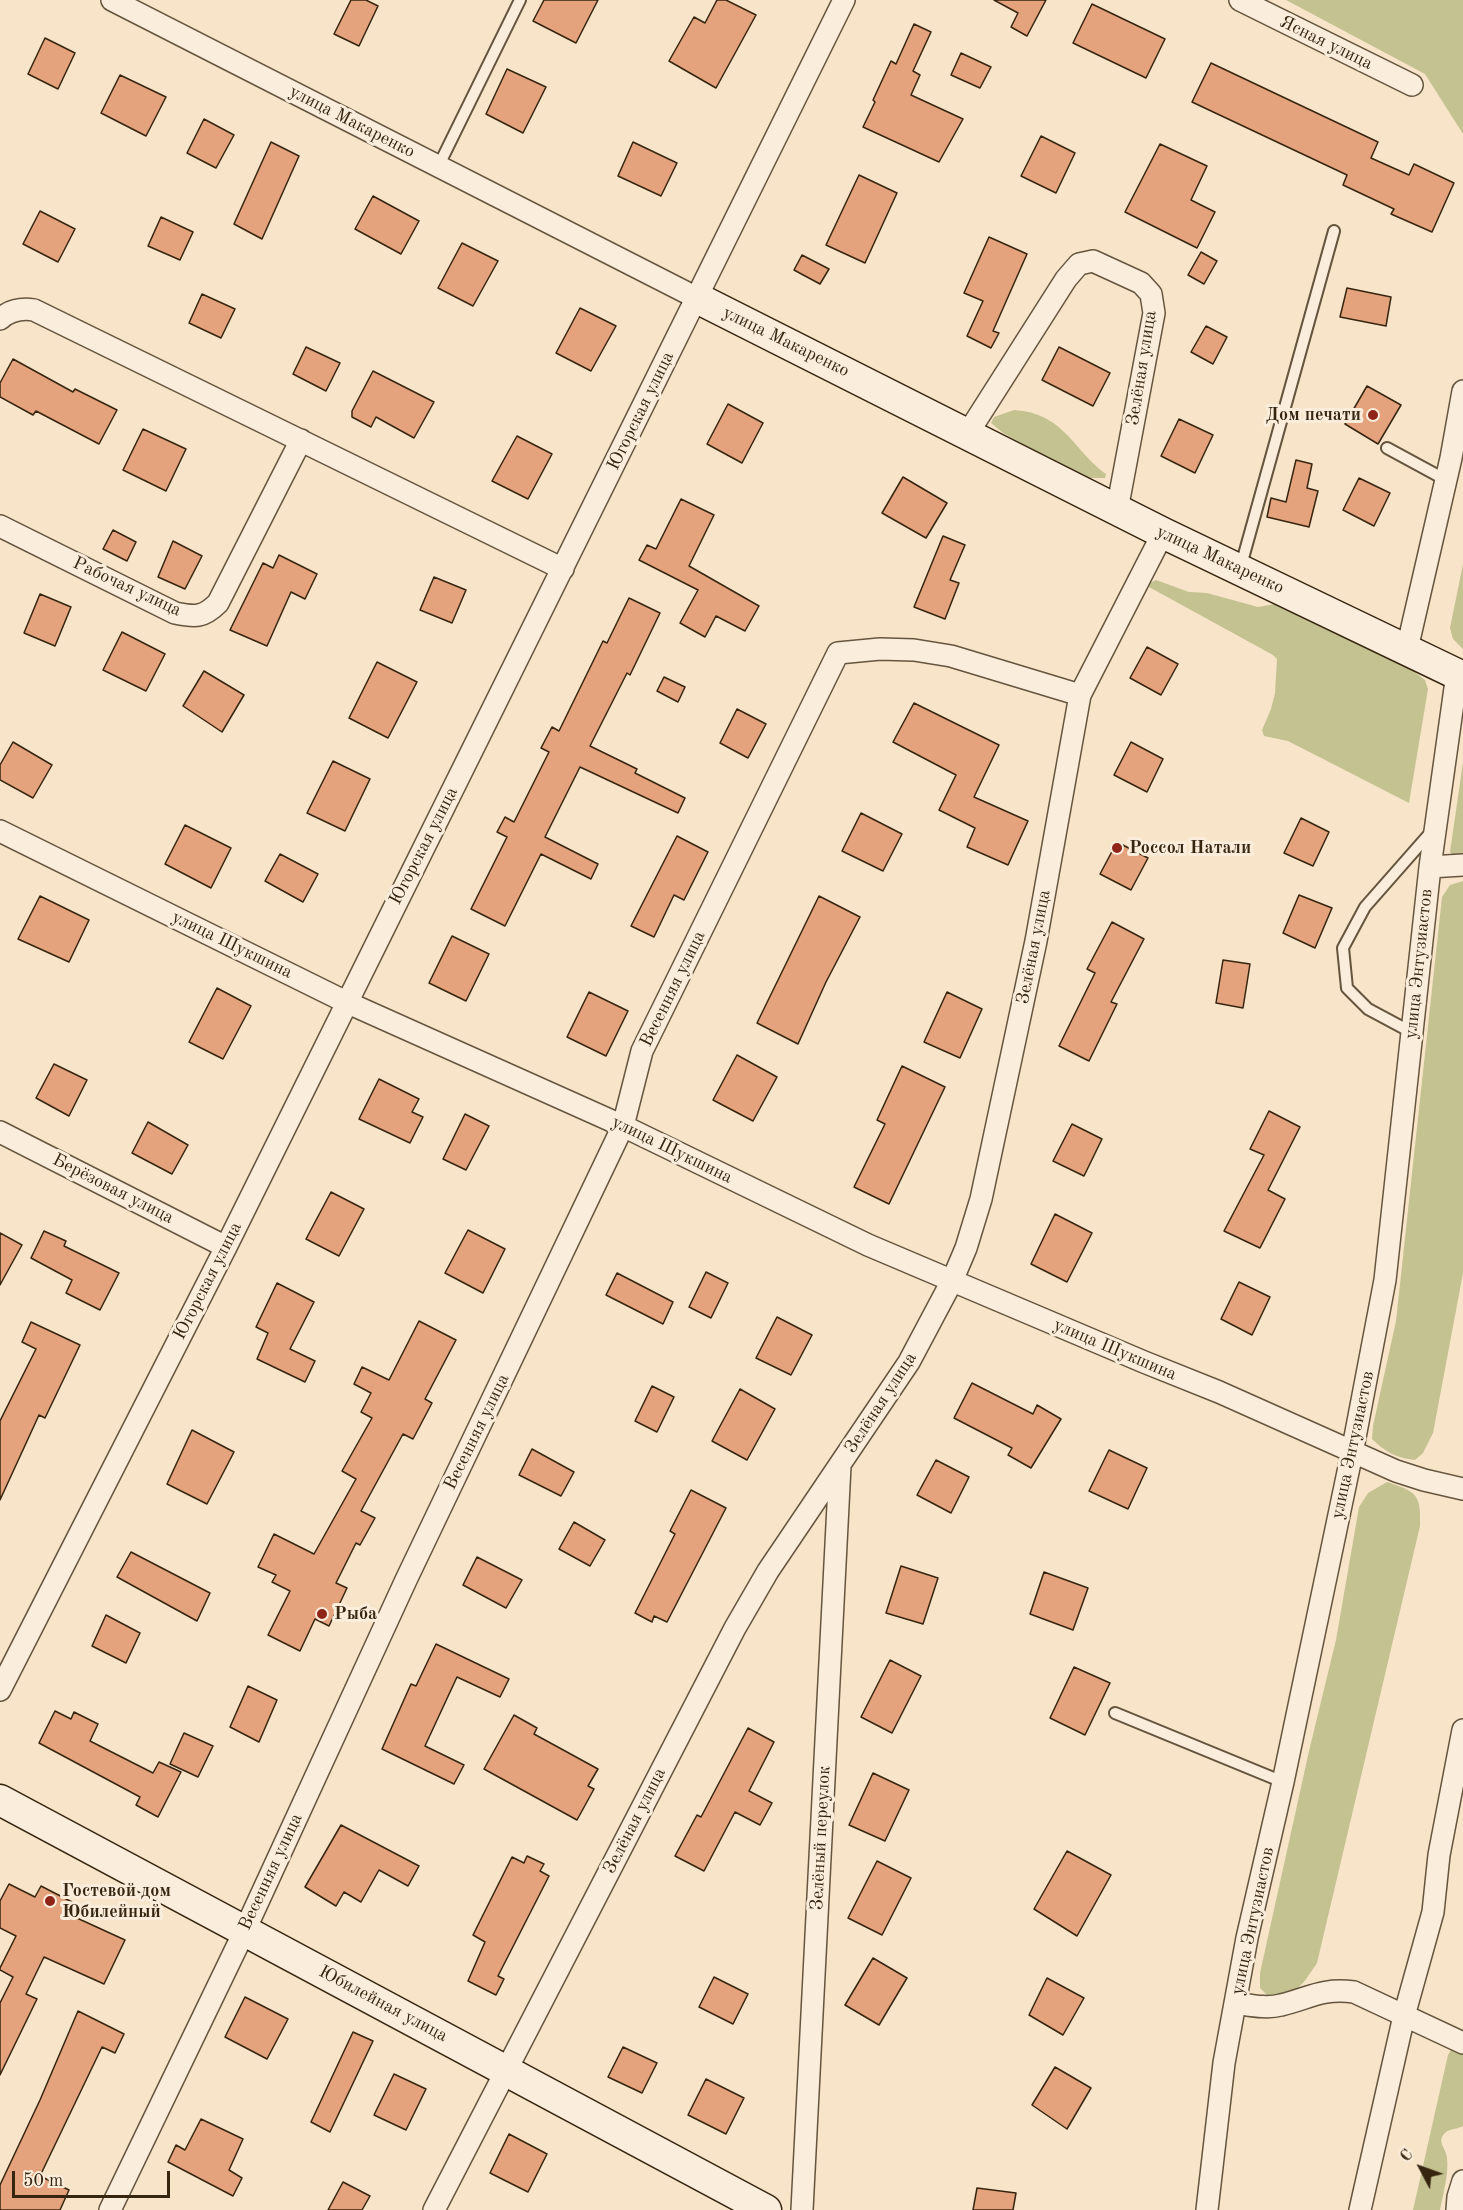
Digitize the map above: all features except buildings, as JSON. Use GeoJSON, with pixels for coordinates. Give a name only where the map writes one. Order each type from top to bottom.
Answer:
{"type":"FeatureCollection","features":[{"type":"Feature","properties":{"kind":"street","name":"улица Макаренко"},"geometry":{"type":"LineString","coordinates":[[112,0],[1117,510],[1460,675]]}},
{"type":"Feature","properties":{"kind":"street","name":"Югорская улица"},"geometry":{"type":"LineString","coordinates":[[0,1690],[226,1247],[844,0]]}},
{"type":"Feature","properties":{"kind":"street","name":"Ясная улица"},"geometry":{"type":"LineString","coordinates":[[1240,0],[1412,85]]}},
{"type":"Feature","properties":{"kind":"street","name":"Зелёная улица"},"geometry":{"type":"LineString","coordinates":[[968,433],[1066,279],[1080,264],[1093,261],[1141,283],[1151,294],[1155,313],[1117,510]]}},
{"type":"Feature","properties":{"kind":"street"},"geometry":{"type":"LineString","coordinates":[[0,319],[20,308],[34,310],[563,569]]}},
{"type":"Feature","properties":{"kind":"street"},"geometry":{"type":"LineString","coordinates":[[1407,649],[1446,480],[1463,391]]}},
{"type":"Feature","properties":{"kind":"street","name":"Рабочая улица"},"geometry":{"type":"LineString","coordinates":[[0,526],[175,613],[192,617],[208,613],[218,603],[301,440]]}},
{"type":"Feature","properties":{"kind":"street","name":"Зелёная улица"},"geometry":{"type":"LineString","coordinates":[[434,2210],[735,1628],[768,1571],[909,1362],[952,1281],[966,1248],[981,1199],[1036,941],[1080,695],[1163,533]]}},
{"type":"Feature","properties":{"kind":"street","name":"Весенняя улица"},"geometry":{"type":"LineString","coordinates":[[110,2210],[245,1930],[406,1580],[624,1126],[642,1051],[838,653],[880,649],[914,650],[951,656],[1080,695]]}},
{"type":"Feature","properties":{"kind":"street","name":"улица Энтузиастов"},"geometry":{"type":"LineString","coordinates":[[1207,2209],[1224,2063],[1246,1938],[1283,1782],[1352,1453],[1385,1280],[1430,867],[1460,675]]}},
{"type":"Feature","properties":{"kind":"street","name":"улица Шукшина"},"geometry":{"type":"LineString","coordinates":[[0,831],[346,1002],[624,1126],[868,1245],[1219,1392],[1352,1453],[1424,1480],[1463,1488]]}},
{"type":"Feature","properties":{"kind":"street"},"geometry":{"type":"LineString","coordinates":[[1430,867],[1463,865]]}},
{"type":"Feature","properties":{"kind":"street","name":"Берёзовая улица"},"geometry":{"type":"LineString","coordinates":[[0,1132],[226,1247]]}},
{"type":"Feature","properties":{"kind":"street","name":"Зелёный переулок"},"geometry":{"type":"LineString","coordinates":[[802,2210],[840,1466]]}},
{"type":"Feature","properties":{"kind":"street"},"geometry":{"type":"LineString","coordinates":[[1360,2210],[1404,2016],[1433,1912],[1439,1855],[1463,1730]]}},
{"type":"Feature","properties":{"kind":"street","name":"Юбилейная улица"},"geometry":{"type":"LineString","coordinates":[[0,1800],[766,2210]]}},
{"type":"Feature","properties":{"kind":"street"},"geometry":{"type":"LineString","coordinates":[[1235,2003],[1280,2006],[1318,1993],[1336,1990],[1354,1992],[1463,2043]]}},
{"type":"Feature","properties":{"kind":"street"},"geometry":{"type":"LineString","coordinates":[[1457,2210],[1463,2181]]}},
{"type":"Feature","properties":{"kind":"lane"},"geometry":{"type":"LineString","coordinates":[[438,167],[520,0]]}},
{"type":"Feature","properties":{"kind":"lane"},"geometry":{"type":"LineString","coordinates":[[1240,569],[1334,231]]}},
{"type":"Feature","properties":{"kind":"lane"},"geometry":{"type":"LineString","coordinates":[[1387,448],[1446,480]]}},
{"type":"Feature","properties":{"kind":"lane"},"geometry":{"type":"LineString","coordinates":[[1412,1032],[1368,1009],[1347,988],[1343,948],[1365,907],[1435,828]]}},
{"type":"Feature","properties":{"kind":"lane"},"geometry":{"type":"LineString","coordinates":[[1115,1713],[1283,1782]]}},
{"type":"Feature","properties":{"kind":"shaded area"},"geometry":{"type":"Polygon","coordinates":[[[1286,0],[1463,0],[1463,134],[1425,74],[1286,0]]]}},
{"type":"Feature","properties":{"kind":"shaded area"},"geometry":{"type":"Polygon","coordinates":[[[1014,410],[1045,418],[1056,425],[1106,474],[1105,478],[1084,478],[1003,433],[991,423],[994,417],[1014,410]]]}},
{"type":"Feature","properties":{"kind":"shaded area"},"geometry":{"type":"Polygon","coordinates":[[[1463,564],[1463,649],[1453,639],[1450,628],[1463,564]]]}},
{"type":"Feature","properties":{"kind":"shaded area"},"geometry":{"type":"Polygon","coordinates":[[[1156,580],[1189,592],[1207,593],[1258,607],[1275,604],[1412,670],[1425,680],[1428,689],[1409,803],[1288,741],[1264,736],[1262,730],[1275,693],[1277,659],[1149,587],[1150,583],[1156,580]]]}},
{"type":"Feature","properties":{"kind":"shaded area"},"geometry":{"type":"Polygon","coordinates":[[[1463,762],[1463,859],[1457,859],[1450,852],[1463,762]]]}},
{"type":"Feature","properties":{"kind":"shaded area"},"geometry":{"type":"Polygon","coordinates":[[[1463,881],[1463,1273],[1433,1433],[1423,1453],[1415,1460],[1392,1454],[1372,1439],[1373,1426],[1396,1321],[1442,897],[1450,885],[1463,881]]]}},
{"type":"Feature","properties":{"kind":"shaded area"},"geometry":{"type":"Polygon","coordinates":[[[1387,1482],[1415,1496],[1419,1507],[1420,1526],[1317,1963],[1298,1988],[1268,1996],[1260,1988],[1260,1973],[1336,1640],[1359,1507],[1368,1493],[1387,1482]]]}},
{"type":"Feature","properties":{"kind":"shaded area"},"geometry":{"type":"Polygon","coordinates":[[[1451,2050],[1463,2053],[1463,2126],[1448,2131],[1443,2135],[1441,2142],[1447,2155],[1447,2164],[1440,2210],[1413,2210],[1448,2055],[1451,2050]]]}},
{"type":"Feature","properties":{"kind":"place","name":"Дом печати"},"geometry":{"type":"Point","coordinates":[1373,415]}},
{"type":"Feature","properties":{"kind":"place","name":"Россол Натали"},"geometry":{"type":"Point","coordinates":[1117,848]}},
{"type":"Feature","properties":{"kind":"place","name":"Рыба"},"geometry":{"type":"Point","coordinates":[322,1614]}},
{"type":"Feature","properties":{"kind":"place","name":"Гостевой дом Юбилейный"},"geometry":{"type":"Point","coordinates":[50,1901]}}]}
